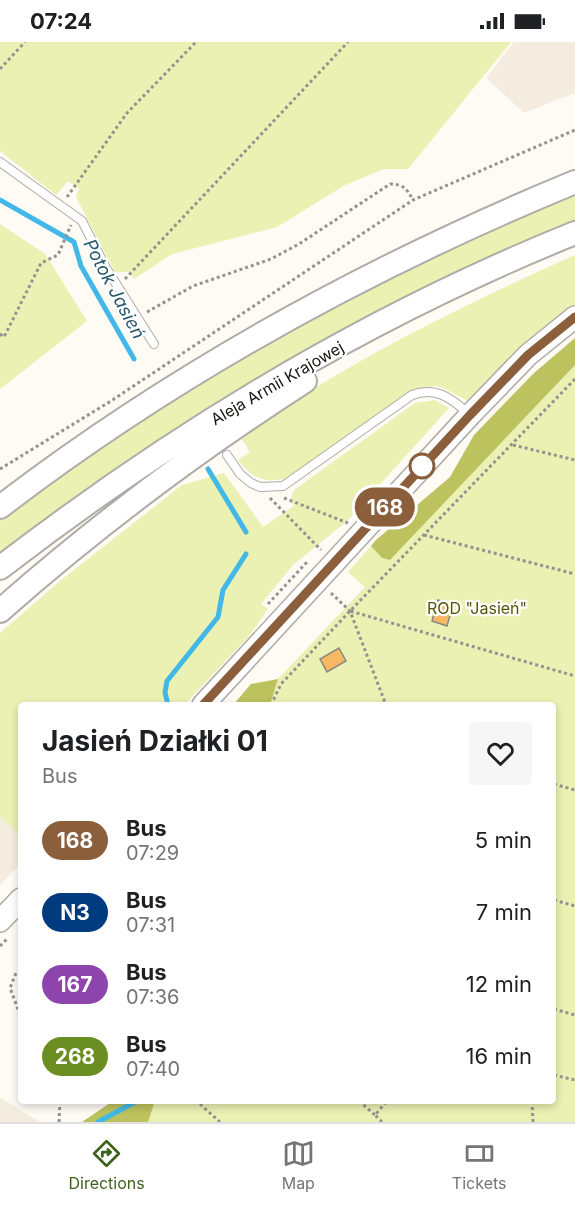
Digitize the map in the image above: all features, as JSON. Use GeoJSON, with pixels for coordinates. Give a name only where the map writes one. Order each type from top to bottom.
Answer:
{"type":"FeatureCollection","features":[{"type":"Feature","properties":{"kind":"main road"},"geometry":{"type":"LineString","coordinates":[[0,507],[112,427],[270,330],[423,249],[575,182]]}},
{"type":"Feature","properties":{"kind":"main road","name":"Aleja Armii Krajowej"},"geometry":{"type":"LineString","coordinates":[[0,568],[53,527],[163,450],[279,380],[446,291],[575,233]]}},
{"type":"Feature","properties":{"kind":"main road"},"geometry":{"type":"LineString","coordinates":[[0,611],[72,547],[186,462],[261,410],[446,291]]}},
{"type":"Feature","properties":{"kind":"street"},"geometry":{"type":"LineString","coordinates":[[206,702],[470,415],[528,355],[575,317]]}},
{"type":"Feature","properties":{"kind":"street"},"geometry":{"type":"LineString","coordinates":[[0,921],[18,902]]}},
{"type":"Feature","properties":{"kind":"lane"},"geometry":{"type":"LineString","coordinates":[[0,162],[82,221],[116,285],[154,344]]}},
{"type":"Feature","properties":{"kind":"lane"},"geometry":{"type":"LineString","coordinates":[[227,454],[240,474],[260,487],[272,488],[295,480],[411,395],[421,392],[441,393],[470,415]]}},
{"type":"Feature","properties":{"kind":"path"},"geometry":{"type":"LineString","coordinates":[[0,69],[25,42]]}},
{"type":"Feature","properties":{"kind":"path"},"geometry":{"type":"LineString","coordinates":[[62,206],[127,113],[195,42]]}},
{"type":"Feature","properties":{"kind":"path"},"geometry":{"type":"LineString","coordinates":[[116,285],[131,275],[348,42]]}},
{"type":"Feature","properties":{"kind":"path"},"geometry":{"type":"LineString","coordinates":[[0,469],[111,401],[414,200],[575,130]]}},
{"type":"Feature","properties":{"kind":"path"},"geometry":{"type":"LineString","coordinates":[[138,318],[193,286],[272,259],[299,244],[390,184],[400,184],[406,188],[414,200]]}},
{"type":"Feature","properties":{"kind":"path"},"geometry":{"type":"LineString","coordinates":[[0,334],[4,337],[40,263],[58,255],[61,243],[70,228]]}},
{"type":"Feature","properties":{"kind":"path"},"geometry":{"type":"LineString","coordinates":[[272,702],[281,684],[575,379]]}},
{"type":"Feature","properties":{"kind":"path"},"geometry":{"type":"LineString","coordinates":[[513,445],[575,460]]}},
{"type":"Feature","properties":{"kind":"path"},"geometry":{"type":"LineString","coordinates":[[260,487],[318,547]]}},
{"type":"Feature","properties":{"kind":"path"},"geometry":{"type":"LineString","coordinates":[[272,488],[287,499],[352,525]]}},
{"type":"Feature","properties":{"kind":"path"},"geometry":{"type":"LineString","coordinates":[[424,535],[575,574]]}},
{"type":"Feature","properties":{"kind":"path"},"geometry":{"type":"LineString","coordinates":[[347,606],[385,702]]}},
{"type":"Feature","properties":{"kind":"path"},"geometry":{"type":"LineString","coordinates":[[350,611],[575,676]]}},
{"type":"Feature","properties":{"kind":"path"},"geometry":{"type":"LineString","coordinates":[[556,785],[575,790]]}},
{"type":"Feature","properties":{"kind":"path"},"geometry":{"type":"LineString","coordinates":[[556,901],[575,906]]}},
{"type":"Feature","properties":{"kind":"path"},"geometry":{"type":"LineString","coordinates":[[18,972],[10,988],[18,1009]]}},
{"type":"Feature","properties":{"kind":"path"},"geometry":{"type":"LineString","coordinates":[[556,1010],[575,1015]]}},
{"type":"Feature","properties":{"kind":"path"},"geometry":{"type":"LineString","coordinates":[[556,1075],[575,1080]]}},
{"type":"Feature","properties":{"kind":"path"},"geometry":{"type":"LineString","coordinates":[[59,1122],[60,1104]]}},
{"type":"Feature","properties":{"kind":"path"},"geometry":{"type":"LineString","coordinates":[[200,1104],[220,1122]]}},
{"type":"Feature","properties":{"kind":"path"},"geometry":{"type":"LineString","coordinates":[[362,1104],[382,1122]]}},
{"type":"Feature","properties":{"kind":"path"},"geometry":{"type":"LineString","coordinates":[[375,1115],[384,1104]]}},
{"type":"Feature","properties":{"kind":"path"},"geometry":{"type":"LineString","coordinates":[[532,1104],[533,1122]]}},
{"type":"Feature","properties":{"kind":"shaded area"},"geometry":{"type":"Polygon","coordinates":[[[514,42],[575,42],[575,93],[524,113],[486,78],[514,42]]]}},
{"type":"Feature","properties":{"kind":"shaded area"},"geometry":{"type":"Polygon","coordinates":[[[0,816],[18,834],[18,866],[0,885],[0,816]]]}},
{"type":"Feature","properties":{"kind":"shaded area"},"geometry":{"type":"Polygon","coordinates":[[[0,1097],[9,1103],[40,1122],[0,1122],[0,1097]]]}},
{"type":"Feature","properties":{"kind":"green space"},"geometry":{"type":"Polygon","coordinates":[[[0,42],[511,42],[408,169],[384,169],[345,185],[277,227],[172,254],[134,279],[129,272],[115,272],[76,197],[79,189],[68,181],[56,195],[0,151],[0,42]]]}},
{"type":"Feature","properties":{"kind":"green space"},"geometry":{"type":"Polygon","coordinates":[[[575,195],[575,222],[541,235],[239,392],[126,461],[0,554],[0,521],[96,451],[165,405],[278,337],[395,275],[514,220],[575,195]]]}},
{"type":"Feature","properties":{"kind":"green space"},"geometry":{"type":"Polygon","coordinates":[[[0,224],[45,254],[87,321],[0,389],[0,224]]]}},
{"type":"Feature","properties":{"kind":"green space"},"geometry":{"type":"Polygon","coordinates":[[[575,255],[575,306],[524,345],[469,401],[441,387],[410,391],[289,478],[266,480],[260,478],[249,472],[238,460],[250,452],[240,436],[321,384],[446,316],[575,255]]]}},
{"type":"Feature","properties":{"kind":"green space"},"geometry":{"type":"Polygon","coordinates":[[[575,338],[575,365],[390,560],[382,558],[371,546],[376,540],[450,477],[474,435],[534,373],[575,338]]]}},
{"type":"Feature","properties":{"kind":"green space","name":"ROD \"Jasień\""},"geometry":{"type":"Polygon","coordinates":[[[575,365],[575,1122],[148,1122],[154,1104],[556,1104],[556,702],[271,702],[278,679],[365,587],[348,572],[371,546],[382,558],[390,560],[575,365]]]}},
{"type":"Feature","properties":{"kind":"green space"},"geometry":{"type":"Polygon","coordinates":[[[435,400],[449,408],[347,521],[293,565],[261,604],[268,609],[249,636],[187,702],[18,702],[18,834],[0,816],[0,633],[60,581],[182,485],[224,473],[263,527],[294,506],[290,501],[294,490],[415,403],[435,400]]]}},
{"type":"Feature","properties":{"kind":"green space"},"geometry":{"type":"Polygon","coordinates":[[[278,679],[271,702],[236,702],[251,684],[278,679]]]}},
{"type":"Feature","properties":{"kind":"green space"},"geometry":{"type":"Polygon","coordinates":[[[109,1104],[154,1104],[148,1122],[82,1122],[109,1104]]]}},
{"type":"Feature","properties":{"kind":"building"},"geometry":{"type":"Polygon","coordinates":[[[438,600],[453,605],[447,626],[432,621],[438,600]]]}},
{"type":"Feature","properties":{"kind":"building"},"geometry":{"type":"Polygon","coordinates":[[[339,648],[346,661],[327,672],[320,659],[339,648]]]}},
{"type":"Feature","properties":{"kind":"waterway","name":"Potok Jasień"},"geometry":{"type":"LineString","coordinates":[[0,200],[74,242],[81,266],[134,359]]}},
{"type":"Feature","properties":{"kind":"waterway","name":"Potok Jasień"},"geometry":{"type":"LineString","coordinates":[[208,469],[246,532]]}},
{"type":"Feature","properties":{"kind":"waterway"},"geometry":{"type":"LineString","coordinates":[[167,702],[165,692],[167,681],[218,617],[223,590],[246,554]]}},
{"type":"Feature","properties":{"kind":"waterway","name":"Potok Jasień"},"geometry":{"type":"LineString","coordinates":[[98,1122],[131,1104]]}},
{"type":"Feature","properties":{"kind":"bus line","name":"168"},"geometry":{"type":"LineString","coordinates":[[206,702],[470,415],[528,355],[575,317]]}}]}
